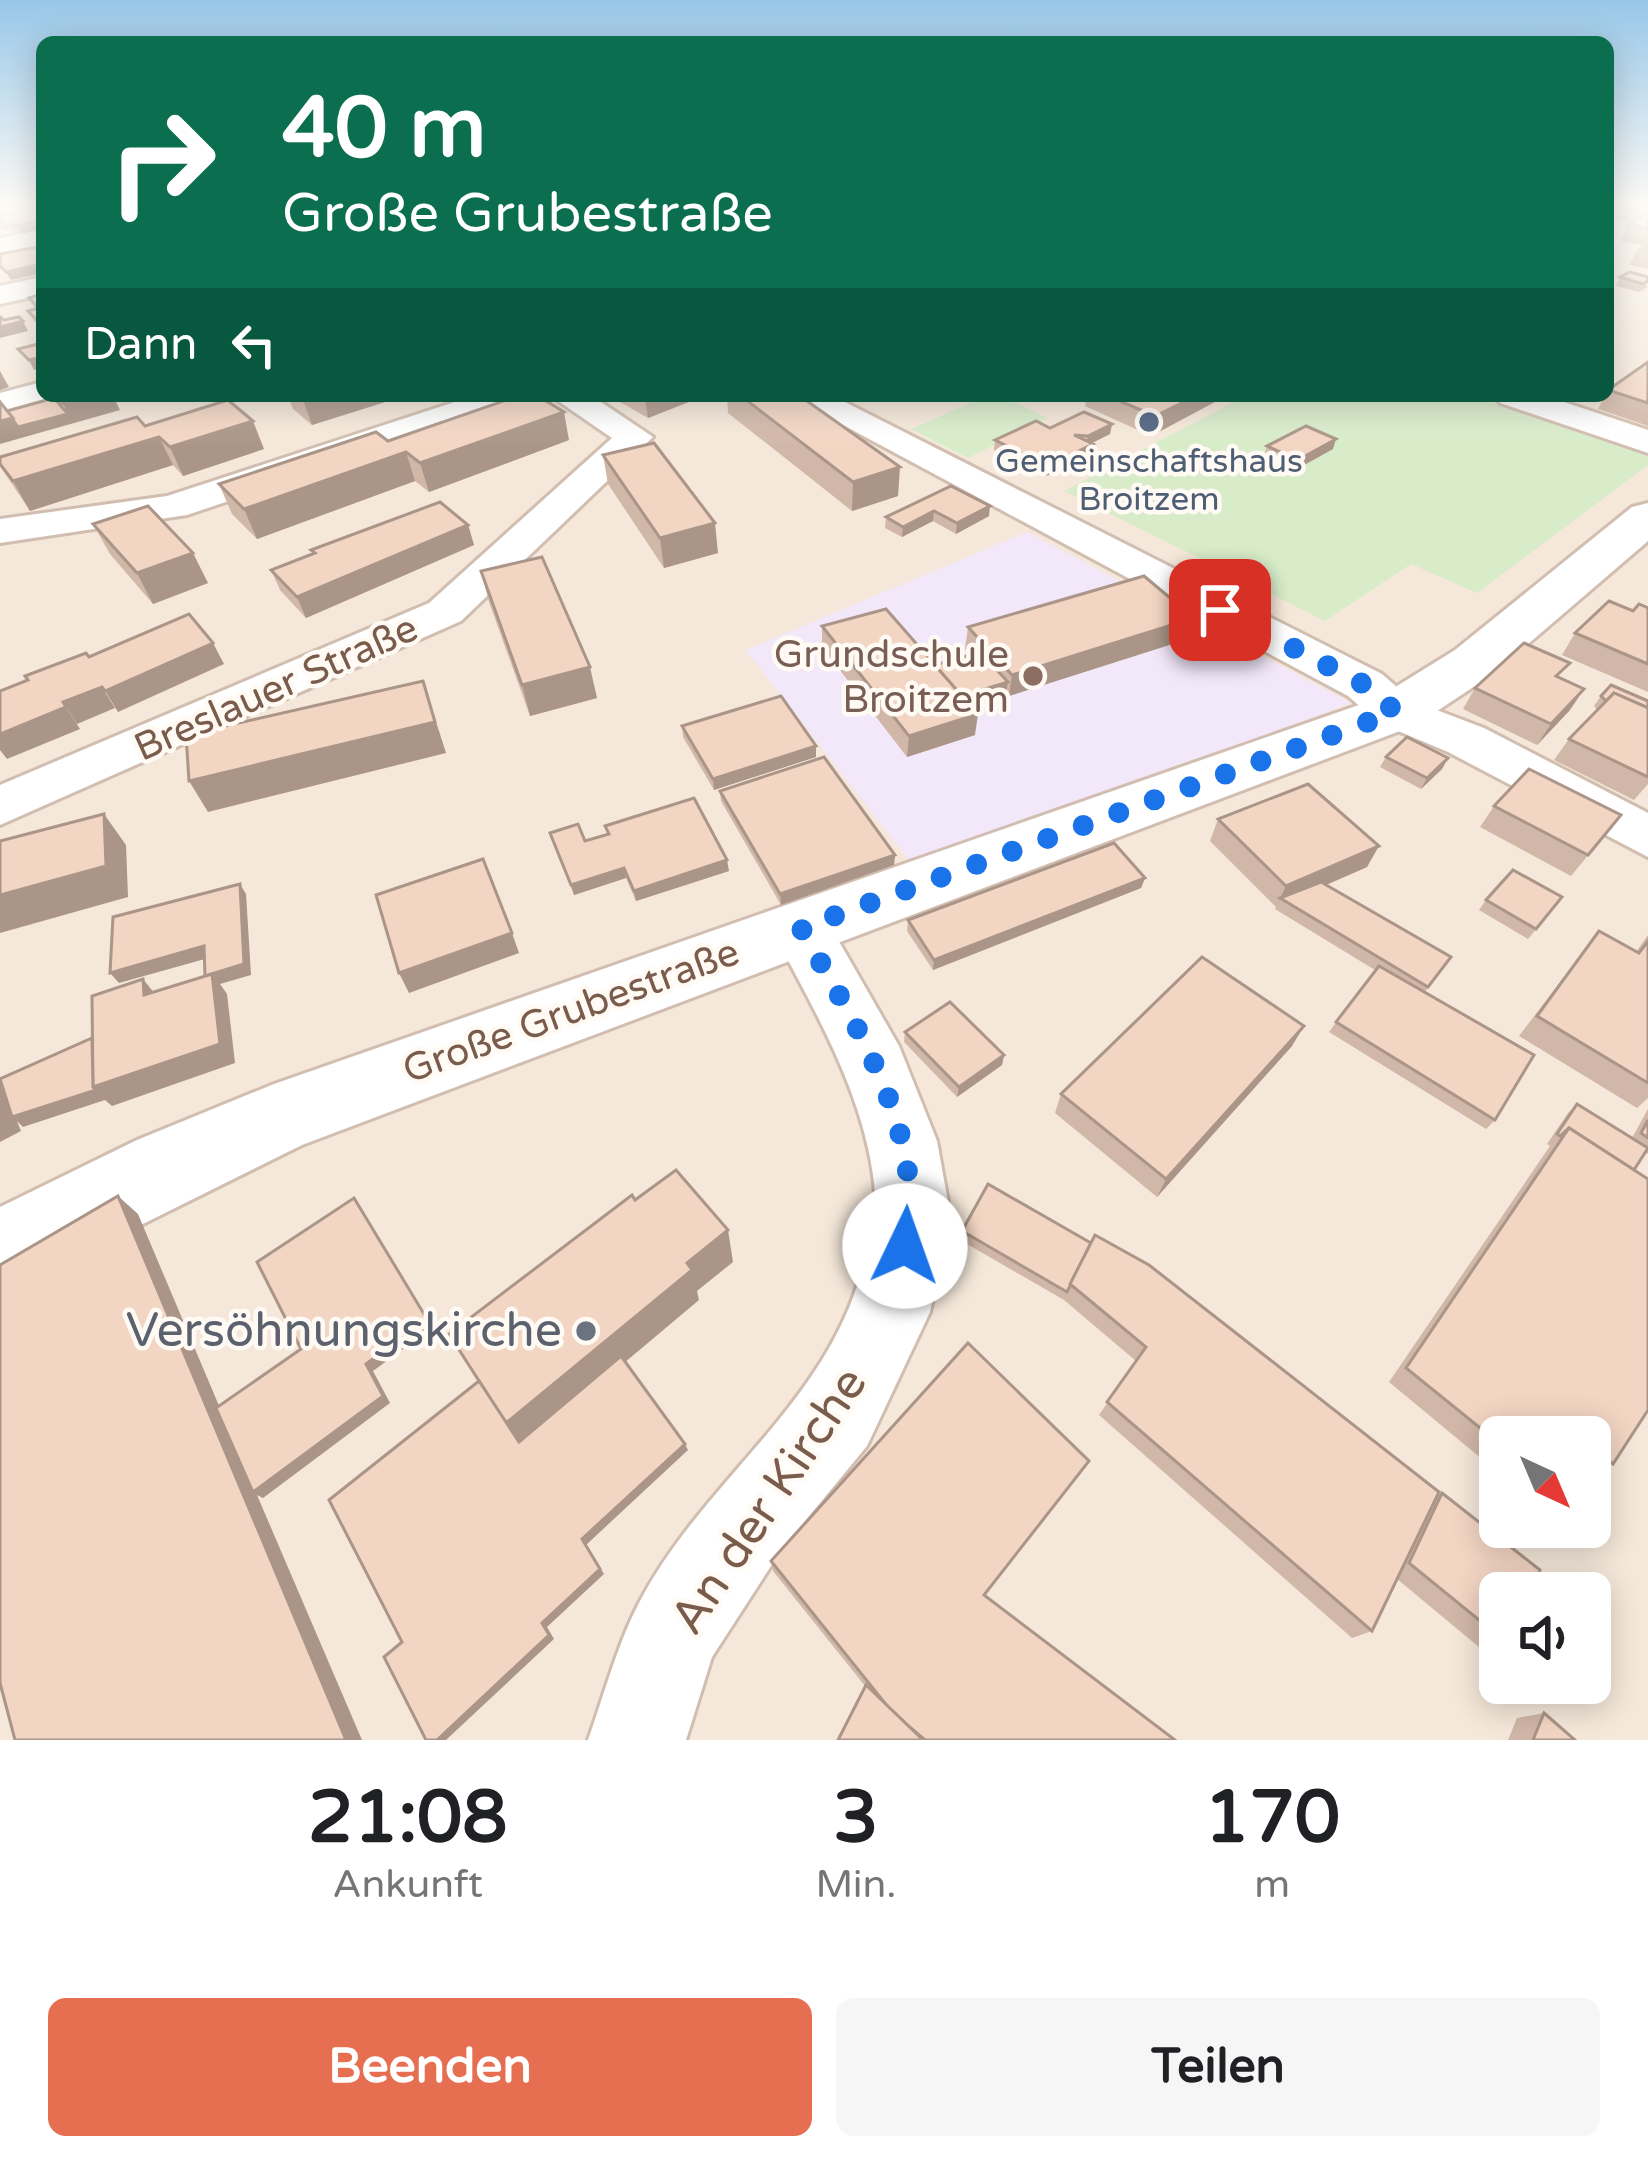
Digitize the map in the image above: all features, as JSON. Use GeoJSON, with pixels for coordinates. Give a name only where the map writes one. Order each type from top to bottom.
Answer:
{"type":"FeatureCollection","features":[{"type":"Feature","properties":{"kind":"street"},"geometry":{"type":"LineString","coordinates":[[0,295],[36,287]]}},
{"type":"Feature","properties":{"kind":"street"},"geometry":{"type":"LineString","coordinates":[[0,404],[36,394]]}},
{"type":"Feature","properties":{"kind":"street"},"geometry":{"type":"LineString","coordinates":[[0,531],[173,507],[490,402]]}},
{"type":"Feature","properties":{"kind":"street","name":"Breslauer Straße"},"geometry":{"type":"LineString","coordinates":[[0,806],[445,612],[635,437],[578,402]]}},
{"type":"Feature","properties":{"kind":"street"},"geometry":{"type":"LineString","coordinates":[[818,402],[1365,685],[1396,712],[1466,740],[1648,837]]}},
{"type":"Feature","properties":{"kind":"street"},"geometry":{"type":"LineString","coordinates":[[1530,402],[1648,442]]}},
{"type":"Feature","properties":{"kind":"street","name":"Große Grubestraße"},"geometry":{"type":"LineString","coordinates":[[0,1252],[274,1120],[1396,712],[1474,662],[1648,517]]}},
{"type":"Feature","properties":{"kind":"street","name":"An der Kirche"},"geometry":{"type":"LineString","coordinates":[[637,1740],[673,1634],[751,1518],[838,1417],[891,1312],[913,1213],[902,1141],[866,1046],[801,928]]}},
{"type":"Feature","properties":{"kind":"shaded area"},"geometry":{"type":"Polygon","coordinates":[[[0,285],[36,285],[36,402],[1614,402],[1614,285],[1648,285],[1648,1740],[0,1740],[0,285]]]}},
{"type":"Feature","properties":{"kind":"shaded area","name":"Grundschule Broitzem"},"geometry":{"type":"Polygon","coordinates":[[[1027,532],[1351,703],[915,868],[746,650],[1027,532]]]}},
{"type":"Feature","properties":{"kind":"green space"},"geometry":{"type":"Polygon","coordinates":[[[972,402],[1014,402],[1048,418],[968,458],[911,429],[972,402]]]}},
{"type":"Feature","properties":{"kind":"green space"},"geometry":{"type":"Polygon","coordinates":[[[1234,402],[1493,402],[1648,456],[1648,465],[1477,593],[1411,564],[1325,621],[1064,491],[1234,402]]]}},
{"type":"Feature","properties":{"kind":"building"},"geometry":{"type":"Polygon","coordinates":[[[0,317],[19,317],[23,321],[0,327],[0,317]]]}},
{"type":"Feature","properties":{"kind":"building"},"geometry":{"type":"Polygon","coordinates":[[[36,344],[36,358],[29,360],[18,349],[36,344]]]}},
{"type":"Feature","properties":{"kind":"building"},"geometry":{"type":"Polygon","coordinates":[[[1648,362],[1648,403],[1614,392],[1614,386],[1648,362]]]}},
{"type":"Feature","properties":{"kind":"building"},"geometry":{"type":"Polygon","coordinates":[[[0,402],[13,418],[0,421],[0,402]]]}},
{"type":"Feature","properties":{"kind":"building"},"geometry":{"type":"Polygon","coordinates":[[[58,402],[68,414],[18,427],[7,411],[58,402]]]}},
{"type":"Feature","properties":{"kind":"building"},"geometry":{"type":"Polygon","coordinates":[[[222,402],[230,402],[253,421],[170,447],[159,437],[13,481],[0,464],[0,457],[137,417],[145,426],[222,402]]]}},
{"type":"Feature","properties":{"kind":"building"},"geometry":{"type":"Polygon","coordinates":[[[501,402],[548,402],[564,412],[420,463],[406,452],[244,509],[219,484],[376,432],[388,441],[501,402]]]}},
{"type":"Feature","properties":{"kind":"building"},"geometry":{"type":"Polygon","coordinates":[[[749,402],[808,402],[900,467],[853,482],[749,402]]]}},
{"type":"Feature","properties":{"kind":"building"},"geometry":{"type":"Polygon","coordinates":[[[1122,402],[1184,402],[1155,416],[1122,402]]]}},
{"type":"Feature","properties":{"kind":"building"},"geometry":{"type":"Polygon","coordinates":[[[1084,412],[1112,424],[1088,436],[1074,435],[1093,444],[1048,466],[995,440],[1036,421],[1050,428],[1084,412]]]}},
{"type":"Feature","properties":{"kind":"building"},"geometry":{"type":"Polygon","coordinates":[[[1306,426],[1336,439],[1298,460],[1267,446],[1306,426]]]}},
{"type":"Feature","properties":{"kind":"building"},"geometry":{"type":"Polygon","coordinates":[[[654,443],[715,523],[660,538],[603,455],[654,443]]]}},
{"type":"Feature","properties":{"kind":"building"},"geometry":{"type":"Polygon","coordinates":[[[951,486],[990,506],[957,523],[934,511],[903,527],[886,517],[951,486]]]}},
{"type":"Feature","properties":{"kind":"building"},"geometry":{"type":"Polygon","coordinates":[[[440,502],[468,525],[297,597],[271,570],[315,553],[311,550],[440,502]]]}},
{"type":"Feature","properties":{"kind":"building"},"geometry":{"type":"Polygon","coordinates":[[[148,506],[193,553],[137,573],[93,524],[148,506]]]}},
{"type":"Feature","properties":{"kind":"building"},"geometry":{"type":"Polygon","coordinates":[[[542,557],[590,667],[522,685],[481,571],[542,557]]]}},
{"type":"Feature","properties":{"kind":"building"},"geometry":{"type":"Polygon","coordinates":[[[1144,576],[1194,618],[1012,675],[968,627],[1144,576]]]}},
{"type":"Feature","properties":{"kind":"building"},"geometry":{"type":"Polygon","coordinates":[[[1609,601],[1633,611],[1639,604],[1648,608],[1648,664],[1575,633],[1609,601]]]}},
{"type":"Feature","properties":{"kind":"building"},"geometry":{"type":"Polygon","coordinates":[[[886,609],[978,714],[909,736],[822,626],[886,609]]]}},
{"type":"Feature","properties":{"kind":"building"},"geometry":{"type":"Polygon","coordinates":[[[189,614],[213,643],[105,691],[102,687],[63,702],[66,707],[0,734],[0,691],[28,680],[25,676],[86,653],[89,657],[189,614]]]}},
{"type":"Feature","properties":{"kind":"building"},"geometry":{"type":"Polygon","coordinates":[[[1524,643],[1570,663],[1556,676],[1584,689],[1551,724],[1475,688],[1524,643]]]}},
{"type":"Feature","properties":{"kind":"building"},"geometry":{"type":"Polygon","coordinates":[[[980,652],[1008,682],[962,696],[935,665],[980,652]]]}},
{"type":"Feature","properties":{"kind":"building"},"geometry":{"type":"Polygon","coordinates":[[[423,681],[435,722],[189,781],[186,735],[423,681]]]}},
{"type":"Feature","properties":{"kind":"building"},"geometry":{"type":"Polygon","coordinates":[[[1611,685],[1648,701],[1648,708],[1614,693],[1606,701],[1601,696],[1611,685]]]}},
{"type":"Feature","properties":{"kind":"building"},"geometry":{"type":"Polygon","coordinates":[[[1614,693],[1648,708],[1648,777],[1569,739],[1614,693]]]}},
{"type":"Feature","properties":{"kind":"building"},"geometry":{"type":"Polygon","coordinates":[[[781,696],[816,746],[713,779],[682,726],[781,696]]]}},
{"type":"Feature","properties":{"kind":"building"},"geometry":{"type":"Polygon","coordinates":[[[1407,737],[1448,758],[1427,778],[1386,757],[1407,737]]]}},
{"type":"Feature","properties":{"kind":"building"},"geometry":{"type":"Polygon","coordinates":[[[824,757],[895,855],[780,894],[720,791],[824,757]]]}},
{"type":"Feature","properties":{"kind":"building"},"geometry":{"type":"Polygon","coordinates":[[[1529,769],[1621,815],[1588,855],[1494,806],[1529,769]]]}},
{"type":"Feature","properties":{"kind":"building"},"geometry":{"type":"Polygon","coordinates":[[[1308,784],[1379,846],[1286,886],[1218,819],[1308,784]]]}},
{"type":"Feature","properties":{"kind":"building"},"geometry":{"type":"Polygon","coordinates":[[[694,798],[727,860],[634,891],[624,868],[571,885],[550,833],[578,824],[585,841],[609,834],[605,826],[694,798]]]}},
{"type":"Feature","properties":{"kind":"building"},"geometry":{"type":"Polygon","coordinates":[[[104,814],[106,866],[0,895],[0,841],[104,814]]]}},
{"type":"Feature","properties":{"kind":"building"},"geometry":{"type":"Polygon","coordinates":[[[1114,843],[1145,878],[934,960],[908,920],[1114,843]]]}},
{"type":"Feature","properties":{"kind":"building"},"geometry":{"type":"Polygon","coordinates":[[[483,859],[512,933],[399,973],[376,895],[483,859]]]}},
{"type":"Feature","properties":{"kind":"building"},"geometry":{"type":"Polygon","coordinates":[[[1513,870],[1562,897],[1536,929],[1486,900],[1513,870]]]}},
{"type":"Feature","properties":{"kind":"building"},"geometry":{"type":"Polygon","coordinates":[[[1321,882],[1451,957],[1428,987],[1280,898],[1321,882]]]}},
{"type":"Feature","properties":{"kind":"building"},"geometry":{"type":"Polygon","coordinates":[[[240,884],[244,964],[205,976],[204,946],[110,973],[113,917],[240,884]]]}},
{"type":"Feature","properties":{"kind":"building"},"geometry":{"type":"Polygon","coordinates":[[[1599,931],[1639,953],[1648,941],[1648,1083],[1537,1016],[1599,931]]]}},
{"type":"Feature","properties":{"kind":"building"},"geometry":{"type":"Polygon","coordinates":[[[1202,957],[1304,1026],[1166,1179],[1061,1094],[1202,957]]]}},
{"type":"Feature","properties":{"kind":"building"},"geometry":{"type":"Polygon","coordinates":[[[1379,966],[1534,1055],[1495,1120],[1336,1022],[1379,966]]]}},
{"type":"Feature","properties":{"kind":"building"},"geometry":{"type":"Polygon","coordinates":[[[212,974],[220,1044],[93,1087],[92,996],[143,979],[144,995],[212,974]]]}},
{"type":"Feature","properties":{"kind":"building"},"geometry":{"type":"Polygon","coordinates":[[[950,1002],[1004,1055],[959,1087],[905,1032],[950,1002]]]}},
{"type":"Feature","properties":{"kind":"building"},"geometry":{"type":"Polygon","coordinates":[[[92,1038],[96,1090],[12,1117],[0,1079],[92,1038]]]}},
{"type":"Feature","properties":{"kind":"building"},"geometry":{"type":"Polygon","coordinates":[[[1577,1104],[1648,1148],[1634,1170],[1569,1128],[1557,1134],[1577,1104]]]}},
{"type":"Feature","properties":{"kind":"building"},"geometry":{"type":"Polygon","coordinates":[[[1569,1128],[1648,1179],[1648,1410],[1613,1464],[1611,1416],[1479,1416],[1479,1427],[1406,1368],[1569,1128]]]}},
{"type":"Feature","properties":{"kind":"building","name":"Versöhnungskirche"},"geometry":{"type":"Polygon","coordinates":[[[676,1170],[728,1230],[687,1263],[692,1270],[506,1423],[449,1334],[632,1195],[635,1200],[676,1170]]]}},
{"type":"Feature","properties":{"kind":"building"},"geometry":{"type":"Polygon","coordinates":[[[988,1184],[1091,1243],[1067,1292],[962,1231],[988,1184]]]}},
{"type":"Feature","properties":{"kind":"building"},"geometry":{"type":"Polygon","coordinates":[[[118,1196],[346,1740],[15,1740],[0,1683],[0,1265],[118,1196]]]}},
{"type":"Feature","properties":{"kind":"building"},"geometry":{"type":"Polygon","coordinates":[[[354,1198],[427,1319],[366,1364],[383,1396],[253,1492],[216,1408],[301,1349],[257,1262],[354,1198]]]}},
{"type":"Feature","properties":{"kind":"building"},"geometry":{"type":"Polygon","coordinates":[[[1095,1235],[1149,1265],[1439,1492],[1372,1631],[1107,1402],[1146,1347],[1070,1284],[1095,1235]]]}},
{"type":"Feature","properties":{"kind":"building"},"geometry":{"type":"Polygon","coordinates":[[[968,1343],[1089,1461],[984,1595],[1175,1740],[925,1740],[892,1712],[771,1561],[968,1343]]]}},
{"type":"Feature","properties":{"kind":"building"},"geometry":{"type":"Polygon","coordinates":[[[621,1356],[685,1444],[582,1539],[600,1569],[542,1623],[549,1635],[437,1740],[426,1740],[384,1657],[402,1642],[329,1500],[479,1381],[519,1442],[621,1356]]]}},
{"type":"Feature","properties":{"kind":"building"},"geometry":{"type":"Polygon","coordinates":[[[1442,1493],[1479,1522],[1479,1548],[1512,1548],[1540,1570],[1479,1572],[1479,1620],[1409,1563],[1442,1493]]]}},
{"type":"Feature","properties":{"kind":"building"},"geometry":{"type":"Polygon","coordinates":[[[866,1685],[923,1740],[838,1740],[866,1685]]]}},
{"type":"Feature","properties":{"kind":"building"},"geometry":{"type":"Polygon","coordinates":[[[1544,1713],[1575,1740],[1533,1740],[1544,1713]]]}},
{"type":"Feature","properties":{"kind":"place","name":"Gemeinschaftshaus Broitzem"},"geometry":{"type":"Point","coordinates":[1149,422]}},
{"type":"Feature","properties":{"kind":"place","name":"Grundschule Broitzem"},"geometry":{"type":"Point","coordinates":[1033,676]}},
{"type":"Feature","properties":{"kind":"place","name":"Versöhnungskirche"},"geometry":{"type":"Point","coordinates":[586,1331]}},
{"type":"Feature","properties":{"kind":"route"},"geometry":{"type":"LineString","coordinates":[[905,1246],[913,1213],[902,1141],[866,1046],[801,928],[1396,712],[1365,685],[1220,610]]}}]}
